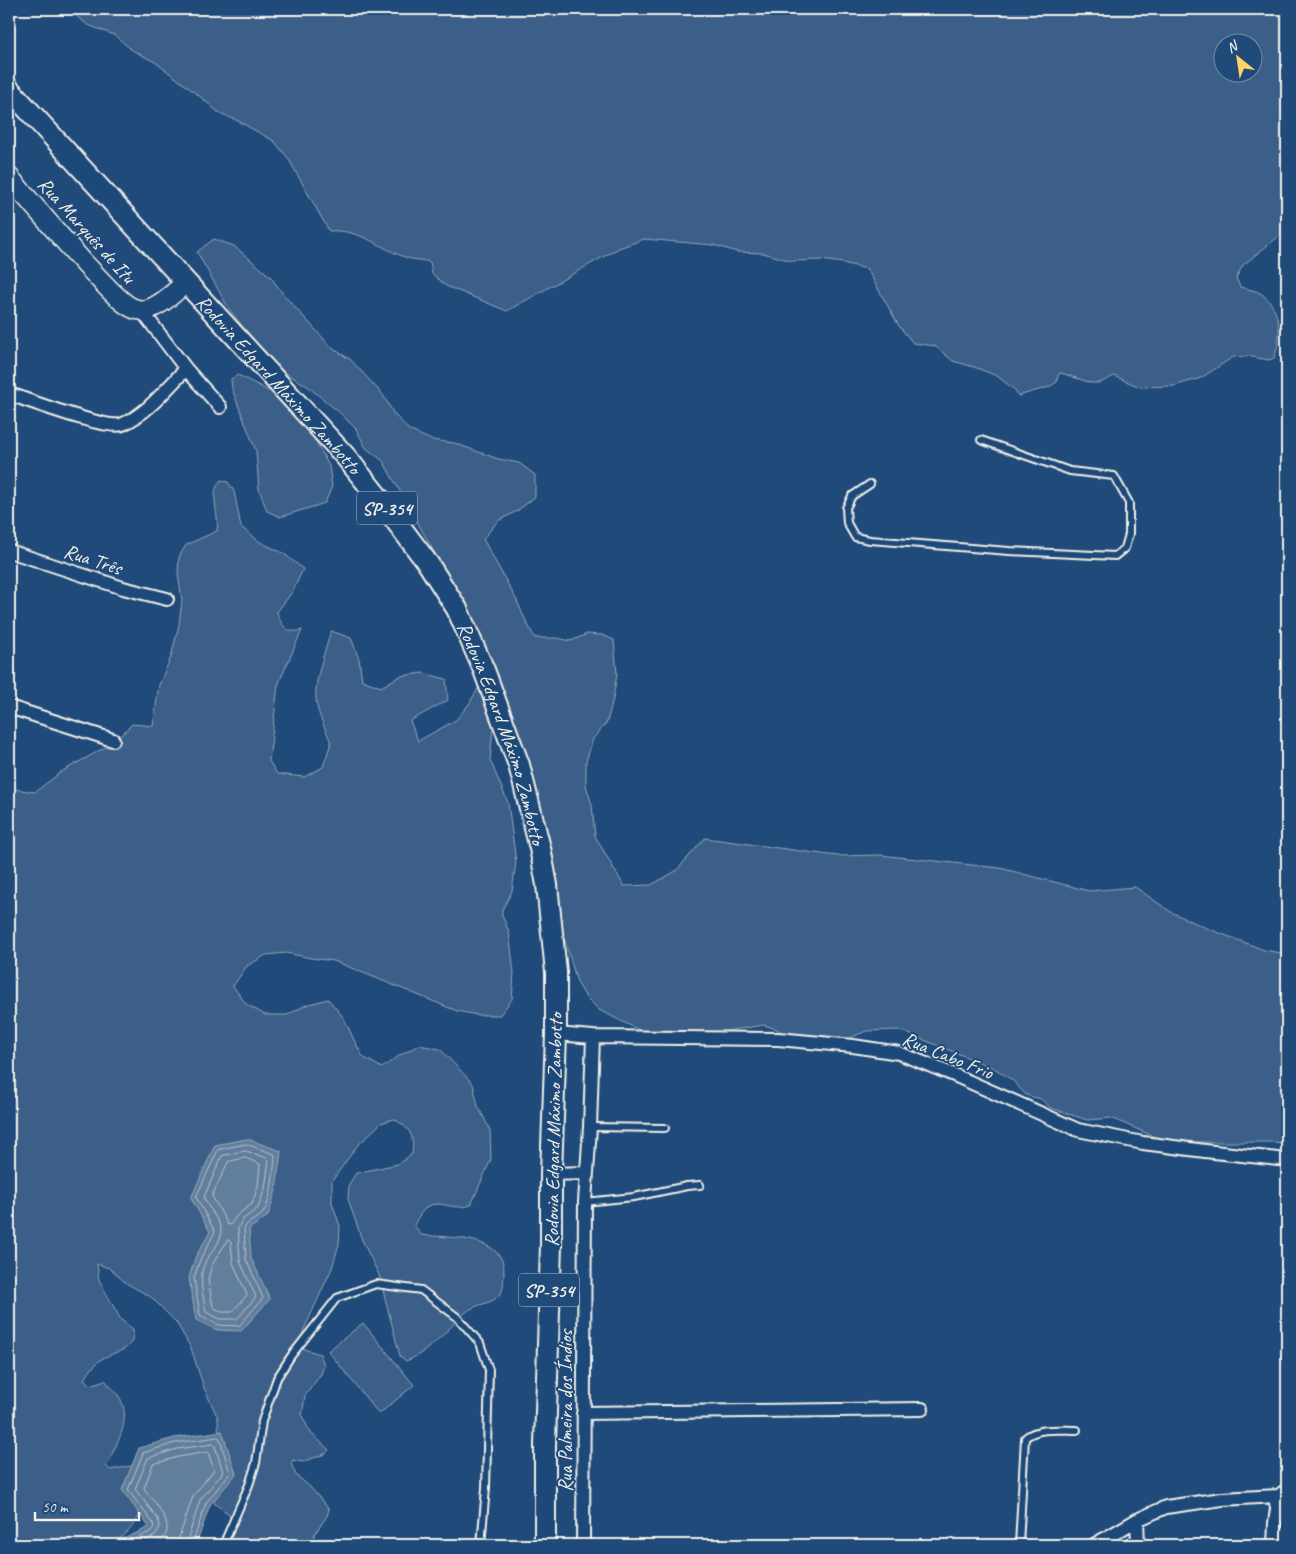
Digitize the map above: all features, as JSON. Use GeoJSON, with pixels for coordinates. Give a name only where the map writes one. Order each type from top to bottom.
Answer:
{"type":"FeatureCollection","features":[{"type":"Feature","properties":{"kind":"main road","name":"Rodovia Edgard Máximo Zambotto"},"geometry":{"type":"LineString","coordinates":[[9,89],[346,457],[378,497],[429,566],[457,609],[484,670],[513,748],[531,806],[547,885],[555,953],[556,1034],[545,1444],[545,1545]]}},
{"type":"Feature","properties":{"kind":"main road","name":"Rua Marquês de Itu"},"geometry":{"type":"LineString","coordinates":[[9,177],[69,246],[124,304],[142,311],[168,299],[186,282]]}},
{"type":"Feature","properties":{"kind":"street"},"geometry":{"type":"LineString","coordinates":[[142,311],[186,369],[220,407]]}},
{"type":"Feature","properties":{"kind":"street"},"geometry":{"type":"LineString","coordinates":[[9,394],[94,422],[121,426],[150,406],[186,369]]}},
{"type":"Feature","properties":{"kind":"street","name":"Rua Três"},"geometry":{"type":"LineString","coordinates":[[9,551],[123,588],[167,599]]}},
{"type":"Feature","properties":{"kind":"street"},"geometry":{"type":"LineString","coordinates":[[9,707],[113,740]]}},
{"type":"Feature","properties":{"kind":"street","name":"Rua Cabo Frio"},"geometry":{"type":"LineString","coordinates":[[556,1034],[593,1038],[778,1039],[853,1046],[899,1053],[954,1075],[1078,1130],[1143,1143],[1287,1160]]}},
{"type":"Feature","properties":{"kind":"street","name":"Rua Palmeira dos Índios"},"geometry":{"type":"LineString","coordinates":[[582,1545],[585,1202],[593,1038]]}},
{"type":"Feature","properties":{"kind":"street"},"geometry":{"type":"LineString","coordinates":[[551,1174],[587,1173]]}},
{"type":"Feature","properties":{"kind":"street"},"geometry":{"type":"LineString","coordinates":[[583,1413],[922,1408]]}},
{"type":"Feature","properties":{"kind":"street"},"geometry":{"type":"LineString","coordinates":[[1281,1498],[1287,1518]]}},
{"type":"Feature","properties":{"kind":"street"},"geometry":{"type":"LineString","coordinates":[[1094,1545],[1137,1520],[1166,1507],[1222,1499],[1281,1498]]}},
{"type":"Feature","properties":{"kind":"street"},"geometry":{"type":"LineString","coordinates":[[1274,1545],[1275,1523],[1281,1498]]}},
{"type":"Feature","properties":{"kind":"street"},"geometry":{"type":"LineString","coordinates":[[1137,1520],[1138,1545]]}},
{"type":"Feature","properties":{"kind":"street"},"geometry":{"type":"LineString","coordinates":[[1279,1545],[1287,1532]]}},
{"type":"Feature","properties":{"kind":"lane"},"geometry":{"type":"LineString","coordinates":[[870,484],[852,496],[846,508],[847,523],[855,537],[870,540],[979,549],[1105,556],[1115,556],[1125,548],[1129,534],[1129,503],[1114,476],[1070,472],[981,440]]}},
{"type":"Feature","properties":{"kind":"lane"},"geometry":{"type":"LineString","coordinates":[[590,1127],[665,1128]]}},
{"type":"Feature","properties":{"kind":"lane"},"geometry":{"type":"LineString","coordinates":[[585,1202],[634,1197],[700,1185]]}},
{"type":"Feature","properties":{"kind":"lane"},"geometry":{"type":"LineString","coordinates":[[223,1545],[250,1485],[256,1463],[262,1421],[277,1378],[291,1356],[337,1298],[376,1284],[422,1290],[457,1317],[480,1343],[489,1370],[486,1488],[481,1545]]}},
{"type":"Feature","properties":{"kind":"lane"},"geometry":{"type":"LineString","coordinates":[[1019,1545],[1024,1438],[1040,1431],[1077,1430]]}},
{"type":"Feature","properties":{"kind":"shaded area"},"geometry":{"type":"Polygon","coordinates":[[[67,9],[1287,9],[1287,227],[1283,233],[1243,265],[1236,278],[1240,287],[1262,294],[1269,300],[1277,316],[1279,333],[1277,350],[1274,358],[1269,360],[1247,356],[1233,357],[1201,378],[1174,386],[1140,387],[1114,376],[1100,383],[1091,383],[1061,373],[1058,375],[1057,382],[1049,387],[1018,396],[1016,391],[997,376],[953,361],[935,346],[913,343],[899,326],[867,269],[821,260],[792,261],[763,253],[737,252],[713,245],[644,239],[619,248],[507,311],[446,286],[432,274],[430,262],[407,258],[351,233],[329,231],[288,158],[274,141],[218,112],[155,62],[132,50],[114,35],[88,25],[67,9]]]}},
{"type":"Feature","properties":{"kind":"shaded area"},"geometry":{"type":"Polygon","coordinates":[[[214,239],[234,246],[270,276],[283,294],[332,348],[351,360],[383,395],[394,414],[409,430],[431,440],[454,443],[498,459],[519,463],[535,475],[535,497],[517,511],[498,521],[483,539],[535,638],[557,638],[571,641],[587,634],[602,635],[614,640],[617,674],[613,699],[607,722],[593,739],[586,761],[586,785],[592,805],[595,836],[624,886],[651,885],[676,871],[705,838],[837,856],[880,855],[1000,868],[1089,891],[1135,887],[1171,912],[1204,927],[1264,950],[1287,954],[1287,1144],[1274,1142],[1183,1142],[1155,1137],[1111,1118],[1087,1120],[1051,1108],[1041,1099],[1026,1095],[1012,1080],[994,1068],[899,1030],[866,1031],[839,1043],[815,1049],[805,1037],[788,1044],[779,1030],[764,1025],[695,1036],[655,1038],[599,1010],[585,996],[577,982],[558,917],[541,831],[544,820],[537,804],[483,639],[383,461],[366,448],[356,429],[340,413],[306,385],[270,361],[229,309],[197,252],[214,239]]]}},
{"type":"Feature","properties":{"kind":"shaded area"},"geometry":{"type":"Polygon","coordinates":[[[238,375],[281,397],[302,416],[329,466],[332,486],[325,503],[280,517],[267,511],[259,489],[256,451],[232,389],[231,379],[238,375]]]}},
{"type":"Feature","properties":{"kind":"shaded area"},"geometry":{"type":"Polygon","coordinates":[[[221,480],[228,482],[234,491],[241,527],[260,542],[283,553],[303,569],[293,591],[277,612],[285,628],[292,631],[302,630],[278,685],[269,761],[277,774],[304,777],[323,767],[331,743],[318,710],[316,691],[331,631],[351,638],[359,659],[362,680],[381,687],[400,676],[423,673],[446,679],[448,700],[410,721],[418,741],[456,720],[469,704],[480,685],[494,718],[490,760],[508,803],[516,862],[512,891],[502,910],[502,915],[509,932],[514,973],[512,999],[500,1015],[477,1015],[457,1011],[334,961],[286,953],[266,955],[247,966],[233,986],[246,1004],[265,1015],[287,1015],[306,1005],[328,999],[344,1018],[363,1057],[382,1068],[400,1055],[419,1045],[440,1049],[473,1084],[478,1106],[490,1130],[491,1159],[471,1205],[454,1207],[433,1204],[427,1207],[414,1225],[421,1235],[474,1241],[486,1245],[496,1252],[502,1261],[504,1274],[503,1289],[493,1300],[474,1307],[465,1313],[422,1352],[406,1361],[400,1356],[379,1275],[362,1240],[348,1199],[349,1184],[356,1173],[398,1164],[412,1154],[412,1137],[408,1129],[394,1119],[381,1123],[357,1146],[332,1181],[332,1203],[340,1226],[339,1244],[332,1268],[302,1334],[304,1349],[320,1354],[324,1365],[321,1374],[305,1396],[302,1416],[310,1432],[329,1450],[325,1454],[302,1462],[293,1460],[291,1464],[296,1475],[311,1488],[329,1509],[327,1516],[314,1535],[315,1545],[218,1545],[230,1520],[229,1514],[215,1504],[212,1493],[219,1464],[218,1418],[204,1388],[191,1348],[176,1322],[151,1297],[126,1283],[109,1268],[97,1264],[99,1280],[121,1320],[133,1329],[133,1337],[127,1347],[99,1361],[84,1379],[90,1385],[105,1380],[118,1395],[124,1413],[124,1422],[122,1431],[106,1466],[110,1470],[136,1465],[147,1500],[126,1534],[120,1539],[105,1545],[9,1545],[9,801],[14,798],[15,789],[35,792],[61,772],[113,743],[132,724],[153,726],[159,685],[171,657],[179,625],[182,600],[178,574],[179,557],[186,545],[217,531],[215,491],[221,480]]]}},
{"type":"Feature","properties":{"kind":"shaded area"},"geometry":{"type":"Polygon","coordinates":[[[363,1323],[414,1385],[379,1414],[328,1351],[363,1323]]]}},
{"type":"Feature","properties":{"kind":"water"},"geometry":{"type":"Polygon","coordinates":[[[247,1139],[281,1151],[276,1190],[268,1216],[249,1229],[251,1258],[270,1299],[241,1331],[217,1330],[196,1320],[189,1278],[195,1258],[210,1232],[191,1198],[215,1145],[247,1139]]]}},
{"type":"Feature","properties":{"kind":"water"},"geometry":{"type":"Polygon","coordinates":[[[222,1431],[236,1474],[210,1505],[196,1545],[111,1545],[149,1527],[122,1490],[139,1448],[174,1438],[222,1431]]]}}]}
